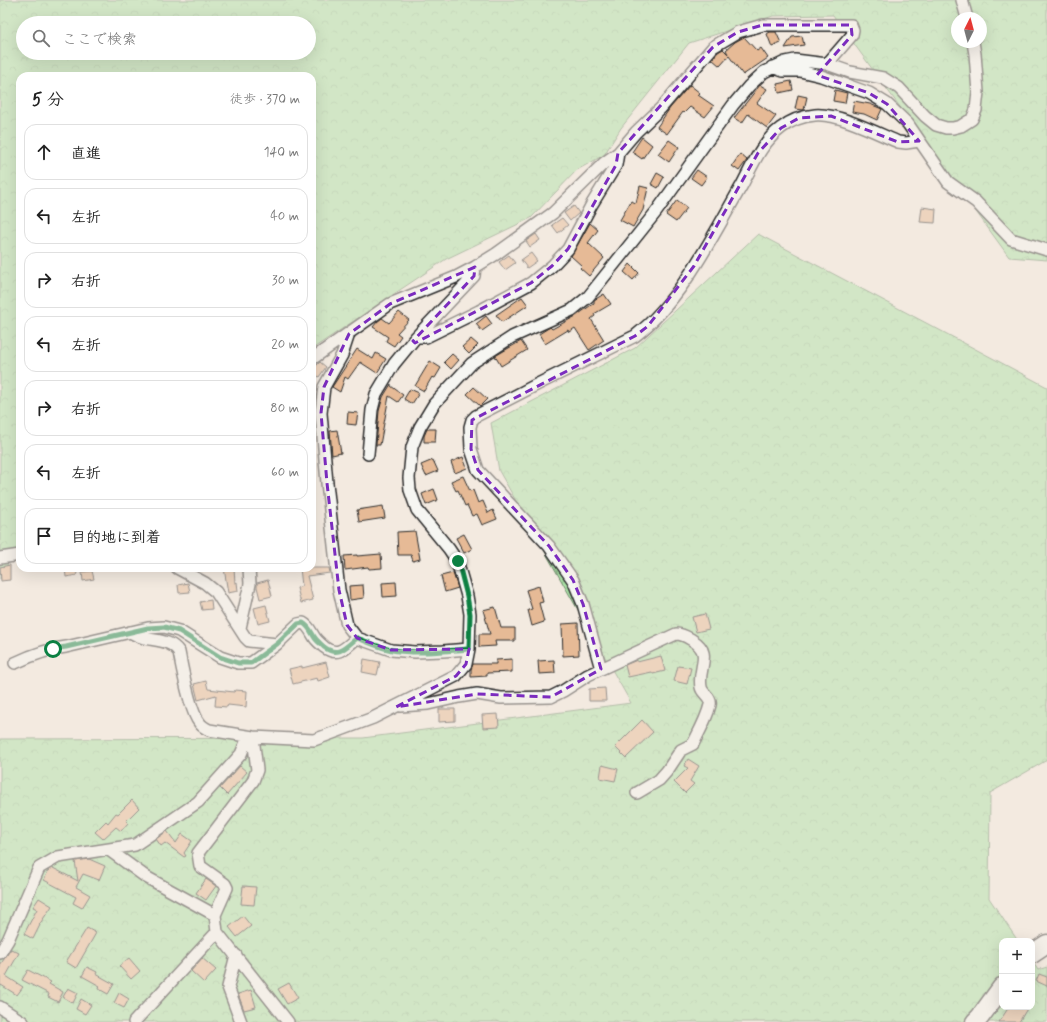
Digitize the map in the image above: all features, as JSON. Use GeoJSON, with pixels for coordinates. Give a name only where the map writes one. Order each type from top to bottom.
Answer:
{"type":"FeatureCollection","features":[{"type":"Feature","properties":{"kind":"main road"},"geometry":{"type":"LineString","coordinates":[[1035,952],[1047,944]]}},
{"type":"Feature","properties":{"kind":"main road"},"geometry":{"type":"LineString","coordinates":[[975,1022],[999,990]]}},
{"type":"Feature","properties":{"kind":"street"},"geometry":{"type":"LineString","coordinates":[[962,0],[965,12]]}},
{"type":"Feature","properties":{"kind":"street"},"geometry":{"type":"LineString","coordinates":[[316,356],[390,304],[456,277],[475,267],[496,254],[553,213],[604,163],[618,153],[636,132],[661,108],[713,46],[738,32],[763,25],[851,25],[853,30],[852,35],[827,64]]}},
{"type":"Feature","properties":{"kind":"street"},"geometry":{"type":"LineString","coordinates":[[130,632],[143,638],[166,642],[175,646],[179,652],[191,704],[198,721],[203,727],[209,730],[251,737],[314,740],[373,718],[456,676],[466,664],[469,649],[470,614],[468,602],[458,561],[418,510],[410,490],[409,478],[412,447],[420,427],[434,404],[472,363],[512,337],[572,310],[588,297],[656,212],[734,105],[764,72],[772,67],[795,60],[827,64],[850,72],[883,78],[899,88],[925,116],[936,125],[946,128],[953,128],[961,126],[972,119],[976,110],[978,92],[974,48]]}},
{"type":"Feature","properties":{"kind":"street"},"geometry":{"type":"LineString","coordinates":[[772,67],[783,71],[800,71],[821,76],[868,93],[887,104],[908,124],[948,182],[976,202],[1011,239],[1047,250]]}},
{"type":"Feature","properties":{"kind":"street"},"geometry":{"type":"LineString","coordinates":[[601,669],[583,604],[573,580],[549,546],[478,470],[471,450],[470,427],[472,420],[476,416],[538,384],[636,336],[648,326],[664,308],[694,266],[746,177],[758,153],[781,128],[799,118],[816,115],[831,116],[898,142],[906,143],[920,141]]}},
{"type":"Feature","properties":{"kind":"street"},"geometry":{"type":"LineString","coordinates":[[416,337],[426,337],[479,311],[531,283],[552,266],[568,249],[592,204],[616,165],[618,153]]}},
{"type":"Feature","properties":{"kind":"street"},"geometry":{"type":"LineString","coordinates":[[368,454],[372,410],[376,394],[394,364],[416,337],[474,276],[475,267]]}},
{"type":"Feature","properties":{"kind":"street"},"geometry":{"type":"LineString","coordinates":[[349,334],[342,355],[324,387],[321,413],[339,590],[347,625],[357,638],[391,650],[436,651],[469,649]]}},
{"type":"Feature","properties":{"kind":"street"},"geometry":{"type":"LineString","coordinates":[[0,558],[16,556]]}},
{"type":"Feature","properties":{"kind":"street"},"geometry":{"type":"LineString","coordinates":[[184,572],[216,592],[249,641],[277,644]]}},
{"type":"Feature","properties":{"kind":"street"},"geometry":{"type":"LineString","coordinates":[[240,628],[250,584],[249,572]]}},
{"type":"Feature","properties":{"kind":"street"},"geometry":{"type":"LineString","coordinates":[[14,663],[36,653],[148,628],[164,627],[179,631],[220,657],[238,663],[251,663],[277,644],[298,624],[303,623],[307,625],[316,640],[328,650],[336,652],[342,650],[357,638]]}},
{"type":"Feature","properties":{"kind":"street"},"geometry":{"type":"LineString","coordinates":[[396,707],[428,704],[477,694],[501,698],[551,696],[601,669],[676,634],[684,635],[700,644],[704,651],[700,686],[702,692],[708,697],[710,704],[693,744],[680,750],[667,771],[659,780],[637,793]]}},
{"type":"Feature","properties":{"kind":"street"},"geometry":{"type":"LineString","coordinates":[[0,952],[8,940],[39,868],[58,857],[135,846],[198,802],[241,754],[251,737]]}},
{"type":"Feature","properties":{"kind":"street"},"geometry":{"type":"LineString","coordinates":[[251,737],[257,770],[253,781],[198,853],[200,866],[224,884],[226,888],[214,915],[217,932],[288,1022]]}},
{"type":"Feature","properties":{"kind":"street"},"geometry":{"type":"LineString","coordinates":[[109,850],[146,877],[214,915]]}},
{"type":"Feature","properties":{"kind":"street"},"geometry":{"type":"LineString","coordinates":[[134,1022],[217,932]]}},
{"type":"Feature","properties":{"kind":"street"},"geometry":{"type":"LineString","coordinates":[[236,955],[228,987],[241,1022]]}},
{"type":"Feature","properties":{"kind":"street"},"geometry":{"type":"LineString","coordinates":[[0,1007],[23,1022]]}},
{"type":"Feature","properties":{"kind":"highlighted area"},"geometry":{"type":"Polygon","coordinates":[[[763,25],[851,25],[852,35],[817,75],[869,93],[887,104],[919,141],[898,142],[831,116],[799,118],[781,128],[758,153],[694,266],[648,326],[635,336],[472,420],[471,449],[478,470],[549,546],[573,580],[583,604],[601,669],[551,697],[477,694],[396,707],[456,676],[466,664],[469,649],[391,650],[357,638],[347,625],[339,590],[327,483],[321,413],[324,387],[349,334],[390,304],[475,267],[474,276],[413,341],[415,343],[531,283],[552,266],[568,249],[616,165],[618,153],[713,47],[738,32],[763,25]]]}},
{"type":"Feature","properties":{"kind":"green space"},"geometry":{"type":"Polygon","coordinates":[[[0,0],[1047,0],[1047,260],[1009,257],[833,15],[773,16],[689,43],[621,128],[604,155],[577,170],[531,218],[446,259],[316,346],[316,72],[16,72],[16,550],[0,579],[0,0]]]}},
{"type":"Feature","properties":{"kind":"green space"},"geometry":{"type":"Polygon","coordinates":[[[758,234],[1047,387],[1047,760],[990,793],[989,898],[1016,938],[999,938],[999,1010],[1035,1010],[1035,966],[1038,970],[1047,967],[1047,1022],[0,1022],[0,739],[363,738],[631,703],[499,471],[491,423],[635,348],[758,234]]]}},
{"type":"Feature","properties":{"kind":"building"},"geometry":{"type":"Polygon","coordinates":[[[770,32],[776,32],[781,43],[772,47],[767,34],[770,32]]]}},
{"type":"Feature","properties":{"kind":"building"},"geometry":{"type":"Polygon","coordinates":[[[802,36],[804,45],[785,48],[792,37],[802,36]]]}},
{"type":"Feature","properties":{"kind":"building"},"geometry":{"type":"Polygon","coordinates":[[[744,37],[757,51],[761,48],[768,58],[743,75],[729,56],[720,66],[712,59],[723,49],[728,54],[726,50],[735,42],[744,37]]]}},
{"type":"Feature","properties":{"kind":"building"},"geometry":{"type":"Polygon","coordinates":[[[791,81],[793,90],[779,93],[777,84],[791,81]]]}},
{"type":"Feature","properties":{"kind":"building"},"geometry":{"type":"Polygon","coordinates":[[[690,85],[700,93],[698,95],[714,106],[705,117],[690,107],[684,113],[683,112],[667,134],[657,127],[670,108],[690,85]]]}},
{"type":"Feature","properties":{"kind":"building"},"geometry":{"type":"Polygon","coordinates":[[[760,85],[767,89],[757,103],[776,116],[767,128],[748,114],[742,123],[734,118],[760,85]]]}},
{"type":"Feature","properties":{"kind":"building"},"geometry":{"type":"Polygon","coordinates":[[[835,90],[847,93],[845,103],[833,101],[835,90]]]}},
{"type":"Feature","properties":{"kind":"building"},"geometry":{"type":"Polygon","coordinates":[[[798,95],[807,97],[804,110],[795,109],[798,95]]]}},
{"type":"Feature","properties":{"kind":"building"},"geometry":{"type":"Polygon","coordinates":[[[854,101],[870,104],[882,109],[877,120],[864,114],[852,112],[854,101]]]}},
{"type":"Feature","properties":{"kind":"building"},"geometry":{"type":"Polygon","coordinates":[[[642,137],[652,145],[642,159],[632,152],[642,137]]]}},
{"type":"Feature","properties":{"kind":"building"},"geometry":{"type":"Polygon","coordinates":[[[669,140],[679,147],[669,162],[658,154],[669,140]]]}},
{"type":"Feature","properties":{"kind":"building"},"geometry":{"type":"Polygon","coordinates":[[[740,154],[747,160],[739,171],[732,166],[740,154]]]}},
{"type":"Feature","properties":{"kind":"building"},"geometry":{"type":"Polygon","coordinates":[[[697,170],[707,177],[701,185],[691,178],[697,170]]]}},
{"type":"Feature","properties":{"kind":"building"},"geometry":{"type":"Polygon","coordinates":[[[657,173],[664,177],[658,188],[651,184],[657,173]]]}},
{"type":"Feature","properties":{"kind":"building"},"geometry":{"type":"Polygon","coordinates":[[[640,186],[648,188],[643,210],[633,227],[620,220],[631,201],[636,203],[640,186]]]}},
{"type":"Feature","properties":{"kind":"building"},"geometry":{"type":"Polygon","coordinates":[[[677,200],[687,208],[676,222],[666,215],[677,200]]]}},
{"type":"Feature","properties":{"kind":"building"},"geometry":{"type":"Polygon","coordinates":[[[574,206],[579,213],[570,221],[564,213],[574,206]]]}},
{"type":"Feature","properties":{"kind":"building"},"geometry":{"type":"Polygon","coordinates":[[[922,207],[936,209],[935,223],[920,222],[922,207]]]}},
{"type":"Feature","properties":{"kind":"building"},"geometry":{"type":"Polygon","coordinates":[[[562,218],[568,225],[558,233],[552,225],[562,218]]]}},
{"type":"Feature","properties":{"kind":"building"},"geometry":{"type":"Polygon","coordinates":[[[590,223],[598,230],[588,243],[604,258],[589,276],[580,268],[582,266],[571,256],[590,223]]]}},
{"type":"Feature","properties":{"kind":"building"},"geometry":{"type":"Polygon","coordinates":[[[536,234],[540,240],[530,247],[526,241],[536,234]]]}},
{"type":"Feature","properties":{"kind":"building"},"geometry":{"type":"Polygon","coordinates":[[[531,253],[537,261],[527,268],[521,260],[531,253]]]}},
{"type":"Feature","properties":{"kind":"building"},"geometry":{"type":"Polygon","coordinates":[[[509,255],[515,263],[505,270],[499,262],[509,255]]]}},
{"type":"Feature","properties":{"kind":"building"},"geometry":{"type":"Polygon","coordinates":[[[630,264],[639,273],[633,280],[624,272],[630,264]]]}},
{"type":"Feature","properties":{"kind":"building"},"geometry":{"type":"Polygon","coordinates":[[[604,294],[611,304],[594,314],[595,316],[591,319],[604,340],[589,350],[575,328],[569,332],[568,330],[545,344],[539,334],[550,327],[552,329],[576,316],[594,303],[594,300],[604,294]]]}},
{"type":"Feature","properties":{"kind":"building"},"geometry":{"type":"Polygon","coordinates":[[[522,297],[528,305],[502,322],[496,315],[522,297]]]}},
{"type":"Feature","properties":{"kind":"building"},"geometry":{"type":"Polygon","coordinates":[[[399,312],[409,320],[397,333],[401,336],[394,346],[386,341],[388,337],[373,327],[382,318],[389,323],[399,312]]]}},
{"type":"Feature","properties":{"kind":"building"},"geometry":{"type":"Polygon","coordinates":[[[486,316],[492,324],[482,331],[476,324],[486,316]]]}},
{"type":"Feature","properties":{"kind":"building"},"geometry":{"type":"Polygon","coordinates":[[[471,339],[478,345],[469,354],[462,347],[471,339]]]}},
{"type":"Feature","properties":{"kind":"building"},"geometry":{"type":"Polygon","coordinates":[[[521,341],[527,350],[501,366],[495,356],[521,341]]]}},
{"type":"Feature","properties":{"kind":"building"},"geometry":{"type":"Polygon","coordinates":[[[357,349],[373,359],[376,353],[386,359],[377,373],[360,362],[348,379],[345,377],[340,392],[332,387],[357,349]]]}},
{"type":"Feature","properties":{"kind":"building"},"geometry":{"type":"Polygon","coordinates":[[[452,354],[459,360],[451,369],[444,362],[452,354]]]}},
{"type":"Feature","properties":{"kind":"building"},"geometry":{"type":"Polygon","coordinates":[[[430,361],[441,368],[435,378],[432,377],[424,391],[415,386],[430,361]]]}},
{"type":"Feature","properties":{"kind":"building"},"geometry":{"type":"Polygon","coordinates":[[[320,362],[326,367],[319,377],[316,375],[316,366],[320,362]]]}},
{"type":"Feature","properties":{"kind":"building"},"geometry":{"type":"Polygon","coordinates":[[[391,384],[391,386],[403,395],[398,402],[389,396],[380,445],[376,445],[379,411],[383,397],[391,384]]]}},
{"type":"Feature","properties":{"kind":"building"},"geometry":{"type":"Polygon","coordinates":[[[474,387],[487,399],[480,406],[467,394],[474,387]]]}},
{"type":"Feature","properties":{"kind":"building"},"geometry":{"type":"Polygon","coordinates":[[[410,389],[419,393],[412,404],[404,399],[410,389]]]}},
{"type":"Feature","properties":{"kind":"building"},"geometry":{"type":"Polygon","coordinates":[[[348,412],[358,413],[356,425],[347,424],[348,412]]]}},
{"type":"Feature","properties":{"kind":"building"},"geometry":{"type":"Polygon","coordinates":[[[427,429],[436,429],[435,442],[424,442],[424,436],[427,429]]]}},
{"type":"Feature","properties":{"kind":"building"},"geometry":{"type":"Polygon","coordinates":[[[337,430],[341,453],[332,455],[330,431],[337,430]]]}},
{"type":"Feature","properties":{"kind":"building"},"geometry":{"type":"Polygon","coordinates":[[[463,457],[467,468],[455,473],[451,462],[463,457]]]}},
{"type":"Feature","properties":{"kind":"building"},"geometry":{"type":"Polygon","coordinates":[[[433,460],[438,471],[426,476],[421,465],[433,460]]]}},
{"type":"Feature","properties":{"kind":"building"},"geometry":{"type":"Polygon","coordinates":[[[463,476],[470,491],[473,490],[478,503],[483,501],[488,513],[493,510],[497,519],[482,525],[477,514],[472,516],[467,505],[465,506],[458,490],[456,491],[451,481],[463,476]]]}},
{"type":"Feature","properties":{"kind":"building"},"geometry":{"type":"Polygon","coordinates":[[[434,489],[438,500],[426,505],[422,494],[434,489]]]}},
{"type":"Feature","properties":{"kind":"building"},"geometry":{"type":"Polygon","coordinates":[[[383,506],[385,518],[359,522],[357,510],[383,506]]]}},
{"type":"Feature","properties":{"kind":"building"},"geometry":{"type":"Polygon","coordinates":[[[415,531],[420,559],[413,561],[411,555],[398,555],[397,532],[415,531]]]}},
{"type":"Feature","properties":{"kind":"building"},"geometry":{"type":"Polygon","coordinates":[[[464,534],[472,549],[464,553],[456,538],[464,534]]]}},
{"type":"Feature","properties":{"kind":"building"},"geometry":{"type":"Polygon","coordinates":[[[381,554],[382,568],[369,569],[368,567],[345,570],[344,556],[381,554]]]}},
{"type":"Feature","properties":{"kind":"building"},"geometry":{"type":"Polygon","coordinates":[[[10,565],[10,580],[1,581],[0,567],[10,565]]]}},
{"type":"Feature","properties":{"kind":"building"},"geometry":{"type":"Polygon","coordinates":[[[316,568],[329,568],[330,573],[307,576],[313,600],[301,603],[297,588],[302,586],[300,572],[316,572],[316,568]]]}},
{"type":"Feature","properties":{"kind":"building"},"geometry":{"type":"Polygon","coordinates":[[[65,572],[77,572],[77,575],[66,577],[65,572]]]}},
{"type":"Feature","properties":{"kind":"building"},"geometry":{"type":"Polygon","coordinates":[[[82,572],[92,572],[94,579],[83,581],[82,572]]]}},
{"type":"Feature","properties":{"kind":"building"},"geometry":{"type":"Polygon","coordinates":[[[225,572],[234,572],[235,583],[237,582],[238,591],[228,593],[225,572]]]}},
{"type":"Feature","properties":{"kind":"building"},"geometry":{"type":"Polygon","coordinates":[[[453,573],[458,588],[445,592],[441,576],[453,573]]]}},
{"type":"Feature","properties":{"kind":"building"},"geometry":{"type":"Polygon","coordinates":[[[268,580],[272,596],[260,599],[257,583],[268,580]]]}},
{"type":"Feature","properties":{"kind":"building"},"geometry":{"type":"Polygon","coordinates":[[[396,582],[397,596],[383,597],[382,583],[396,582]]]}},
{"type":"Feature","properties":{"kind":"building"},"geometry":{"type":"Polygon","coordinates":[[[188,583],[190,592],[179,593],[178,585],[188,583]]]}},
{"type":"Feature","properties":{"kind":"building"},"geometry":{"type":"Polygon","coordinates":[[[363,585],[364,598],[350,600],[349,586],[363,585]]]}},
{"type":"Feature","properties":{"kind":"building"},"geometry":{"type":"Polygon","coordinates":[[[539,586],[543,602],[539,603],[544,622],[532,626],[528,610],[532,609],[526,590],[539,586]]]}},
{"type":"Feature","properties":{"kind":"building"},"geometry":{"type":"Polygon","coordinates":[[[211,600],[212,609],[202,610],[200,602],[211,600]]]}},
{"type":"Feature","properties":{"kind":"building"},"geometry":{"type":"Polygon","coordinates":[[[266,605],[270,621],[258,624],[254,608],[266,605]]]}},
{"type":"Feature","properties":{"kind":"building"},"geometry":{"type":"Polygon","coordinates":[[[495,607],[501,628],[515,628],[515,641],[495,641],[496,646],[479,647],[479,634],[490,634],[483,610],[495,607]]]}},
{"type":"Feature","properties":{"kind":"building"},"geometry":{"type":"Polygon","coordinates":[[[705,614],[709,629],[696,632],[692,617],[705,614]]]}},
{"type":"Feature","properties":{"kind":"building"},"geometry":{"type":"Polygon","coordinates":[[[578,623],[579,655],[563,656],[562,624],[578,623]]]}},
{"type":"Feature","properties":{"kind":"building"},"geometry":{"type":"Polygon","coordinates":[[[661,656],[665,671],[628,677],[625,665],[637,660],[637,662],[661,656]]]}},
{"type":"Feature","properties":{"kind":"building"},"geometry":{"type":"Polygon","coordinates":[[[364,659],[380,662],[377,675],[362,672],[364,659]]]}},
{"type":"Feature","properties":{"kind":"building"},"geometry":{"type":"Polygon","coordinates":[[[512,659],[512,672],[487,673],[487,676],[471,677],[471,669],[473,664],[496,664],[496,660],[512,659]]]}},
{"type":"Feature","properties":{"kind":"building"},"geometry":{"type":"Polygon","coordinates":[[[554,660],[555,673],[539,674],[538,661],[554,660]]]}},
{"type":"Feature","properties":{"kind":"building"},"geometry":{"type":"Polygon","coordinates":[[[326,662],[330,677],[318,681],[317,678],[293,684],[289,669],[302,666],[302,668],[326,662]]]}},
{"type":"Feature","properties":{"kind":"building"},"geometry":{"type":"Polygon","coordinates":[[[678,666],[691,668],[687,684],[674,681],[678,666]]]}},
{"type":"Feature","properties":{"kind":"building"},"geometry":{"type":"Polygon","coordinates":[[[206,681],[208,689],[234,692],[235,690],[247,691],[246,707],[228,705],[227,707],[215,706],[216,695],[198,700],[194,684],[206,681]]]}},
{"type":"Feature","properties":{"kind":"building"},"geometry":{"type":"Polygon","coordinates":[[[605,688],[606,701],[589,701],[589,689],[605,688]]]}},
{"type":"Feature","properties":{"kind":"building"},"geometry":{"type":"Polygon","coordinates":[[[439,709],[455,709],[455,721],[439,722],[439,709]]]}},
{"type":"Feature","properties":{"kind":"building"},"geometry":{"type":"Polygon","coordinates":[[[498,714],[499,727],[483,728],[482,715],[498,714]]]}},
{"type":"Feature","properties":{"kind":"building"},"geometry":{"type":"Polygon","coordinates":[[[642,720],[653,732],[626,758],[615,747],[642,720]]]}},
{"type":"Feature","properties":{"kind":"building"},"geometry":{"type":"Polygon","coordinates":[[[688,759],[699,766],[690,781],[694,784],[685,793],[674,782],[688,768],[684,766],[688,759]]]}},
{"type":"Feature","properties":{"kind":"building"},"geometry":{"type":"Polygon","coordinates":[[[602,765],[618,769],[615,781],[600,778],[602,765]]]}},
{"type":"Feature","properties":{"kind":"building"},"geometry":{"type":"Polygon","coordinates":[[[240,766],[247,772],[227,795],[220,788],[240,766]]]}},
{"type":"Feature","properties":{"kind":"building"},"geometry":{"type":"Polygon","coordinates":[[[132,800],[139,808],[126,821],[128,823],[121,831],[116,827],[103,839],[95,832],[106,821],[108,823],[116,813],[118,814],[132,800]]]}},
{"type":"Feature","properties":{"kind":"building"},"geometry":{"type":"Polygon","coordinates":[[[167,831],[176,843],[182,834],[192,841],[184,853],[186,856],[184,857],[165,843],[161,846],[156,839],[167,831]]]}},
{"type":"Feature","properties":{"kind":"building"},"geometry":{"type":"Polygon","coordinates":[[[89,859],[105,866],[99,880],[83,874],[76,887],[90,895],[82,908],[73,903],[76,897],[44,880],[48,871],[53,868],[78,881],[75,861],[89,859]]]}},
{"type":"Feature","properties":{"kind":"building"},"geometry":{"type":"Polygon","coordinates":[[[206,879],[216,886],[206,900],[196,893],[206,879]]]}},
{"type":"Feature","properties":{"kind":"building"},"geometry":{"type":"Polygon","coordinates":[[[243,886],[256,887],[254,905],[241,904],[243,886]]]}},
{"type":"Feature","properties":{"kind":"building"},"geometry":{"type":"Polygon","coordinates":[[[39,898],[52,906],[39,925],[33,939],[24,934],[37,909],[33,907],[39,898]]]}},
{"type":"Feature","properties":{"kind":"building"},"geometry":{"type":"Polygon","coordinates":[[[243,916],[251,926],[237,937],[229,927],[243,916]]]}},
{"type":"Feature","properties":{"kind":"building"},"geometry":{"type":"Polygon","coordinates":[[[87,928],[96,933],[76,968],[66,962],[87,928]]]}},
{"type":"Feature","properties":{"kind":"building"},"geometry":{"type":"Polygon","coordinates":[[[11,949],[19,953],[6,976],[23,987],[17,995],[1,985],[0,987],[0,965],[11,949]]]}},
{"type":"Feature","properties":{"kind":"building"},"geometry":{"type":"Polygon","coordinates":[[[129,958],[140,971],[131,979],[119,966],[129,958]]]}},
{"type":"Feature","properties":{"kind":"building"},"geometry":{"type":"Polygon","coordinates":[[[202,958],[216,970],[204,983],[191,971],[202,958]]]}},
{"type":"Feature","properties":{"kind":"building"},"geometry":{"type":"Polygon","coordinates":[[[87,967],[114,984],[108,994],[99,989],[100,986],[82,976],[87,967]]]}},
{"type":"Feature","properties":{"kind":"building"},"geometry":{"type":"Polygon","coordinates":[[[28,970],[51,982],[49,984],[63,992],[58,1002],[48,997],[49,994],[22,980],[28,970]]]}},
{"type":"Feature","properties":{"kind":"building"},"geometry":{"type":"Polygon","coordinates":[[[1039,974],[1047,977],[1047,986],[1036,981],[1039,974]]]}},
{"type":"Feature","properties":{"kind":"building"},"geometry":{"type":"Polygon","coordinates":[[[289,983],[298,998],[287,1004],[278,989],[289,983]]]}},
{"type":"Feature","properties":{"kind":"building"},"geometry":{"type":"Polygon","coordinates":[[[68,988],[78,993],[73,1003],[63,997],[68,988]]]}},
{"type":"Feature","properties":{"kind":"building"},"geometry":{"type":"Polygon","coordinates":[[[251,990],[256,1007],[244,1010],[238,994],[251,990]]]}},
{"type":"Feature","properties":{"kind":"building"},"geometry":{"type":"Polygon","coordinates":[[[119,993],[129,999],[124,1008],[114,1003],[119,993]]]}},
{"type":"Feature","properties":{"kind":"building"},"geometry":{"type":"Polygon","coordinates":[[[81,999],[91,1005],[85,1014],[76,1009],[81,999]]]}},
{"type":"Feature","properties":{"kind":"building"},"geometry":{"type":"Polygon","coordinates":[[[1007,1010],[1026,1010],[1019,1022],[999,1022],[1007,1010]]]}},
{"type":"Feature","properties":{"kind":"route"},"geometry":{"type":"LineString","coordinates":[[53,649],[148,628],[164,627],[179,631],[220,657],[238,663],[251,663],[277,644],[298,624],[303,623],[307,625],[316,640],[328,650],[336,652],[342,650],[357,638],[391,650],[415,652],[469,649],[470,614],[458,561]]}}]}
